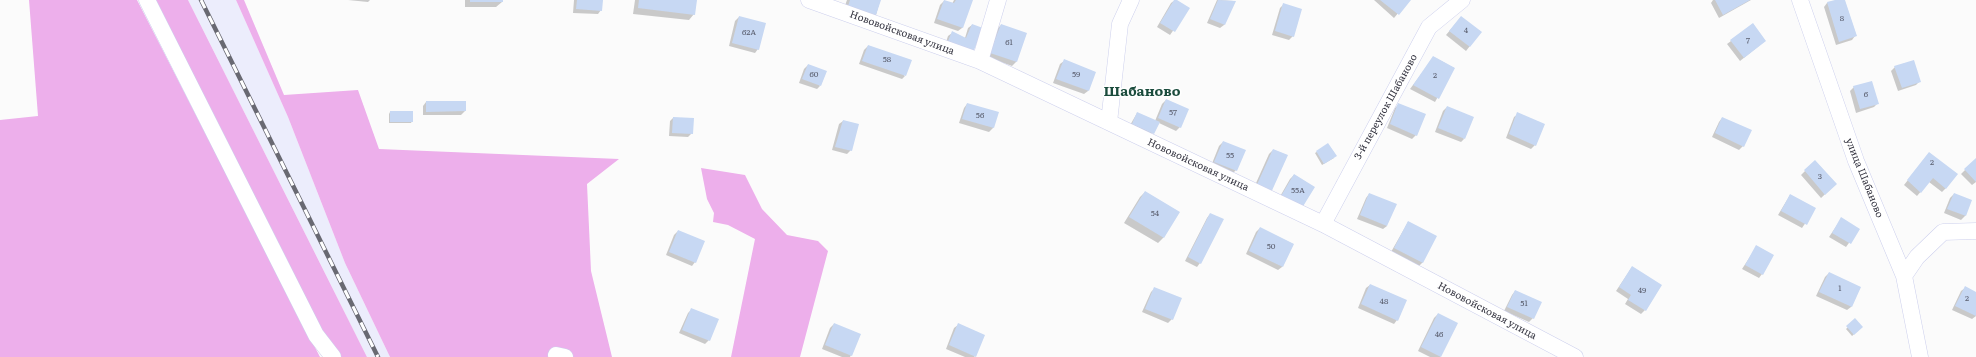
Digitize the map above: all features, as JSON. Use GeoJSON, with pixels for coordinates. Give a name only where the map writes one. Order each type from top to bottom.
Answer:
{"type":"FeatureCollection","features":[{"type":"Feature","properties":{"kind":"street"},"geometry":{"type":"LineString","coordinates":[[147,0],[316,335],[333,357]]}},
{"type":"Feature","properties":{"kind":"street","name":"Нововойсковая улица"},"geometry":{"type":"LineString","coordinates":[[809,0],[980,61],[1322,224],[1575,357]]}},
{"type":"Feature","properties":{"kind":"street"},"geometry":{"type":"LineString","coordinates":[[980,61],[998,0]]}},
{"type":"Feature","properties":{"kind":"street"},"geometry":{"type":"LineString","coordinates":[[1108,122],[1120,24],[1130,0]]}},
{"type":"Feature","properties":{"kind":"street","name":"3-й переулок Шабаново"},"geometry":{"type":"LineString","coordinates":[[1322,224],[1430,27],[1462,0]]}},
{"type":"Feature","properties":{"kind":"street","name":"улица Шабаново"},"geometry":{"type":"LineString","coordinates":[[1800,0],[1856,161],[1904,276],[1920,357]]}},
{"type":"Feature","properties":{"kind":"street"},"geometry":{"type":"LineString","coordinates":[[1904,276],[1917,257],[1943,232],[1976,231]]}},
{"type":"Feature","properties":{"kind":"shaded area"},"geometry":{"type":"Polygon","coordinates":[[[29,0],[137,0],[320,357],[0,357],[0,120],[38,116],[29,0]]]}},
{"type":"Feature","properties":{"kind":"shaded area"},"geometry":{"type":"Polygon","coordinates":[[[153,0],[188,0],[367,357],[341,357],[320,332],[153,0]]]}},
{"type":"Feature","properties":{"kind":"shaded area"},"geometry":{"type":"Polygon","coordinates":[[[188,0],[236,0],[288,117],[345,263],[390,357],[367,357],[188,0]]]}},
{"type":"Feature","properties":{"kind":"shaded area"},"geometry":{"type":"Polygon","coordinates":[[[236,0],[244,0],[284,95],[358,90],[379,149],[619,159],[587,184],[591,271],[612,357],[390,357],[345,263],[288,117],[236,0]]]}},
{"type":"Feature","properties":{"kind":"shaded area"},"geometry":{"type":"Polygon","coordinates":[[[701,168],[745,175],[762,209],[787,235],[818,241],[828,251],[800,357],[731,357],[755,239],[728,225],[713,222],[714,213],[707,199],[701,168]]]}},
{"type":"Feature","properties":{"kind":"building"},"geometry":{"type":"Polygon","coordinates":[[[470,0],[503,0],[503,2],[470,2],[470,0]]]}},
{"type":"Feature","properties":{"kind":"building"},"geometry":{"type":"Polygon","coordinates":[[[577,0],[603,0],[602,11],[576,9],[577,0]]]}},
{"type":"Feature","properties":{"kind":"building"},"geometry":{"type":"Polygon","coordinates":[[[639,0],[697,0],[695,15],[638,8],[639,0]]]}},
{"type":"Feature","properties":{"kind":"building"},"geometry":{"type":"Polygon","coordinates":[[[850,0],[881,0],[876,15],[848,6],[850,0]]]}},
{"type":"Feature","properties":{"kind":"building"},"geometry":{"type":"Polygon","coordinates":[[[944,0],[954,3],[956,0],[973,0],[963,28],[937,19],[944,0]]]}},
{"type":"Feature","properties":{"kind":"building"},"geometry":{"type":"Polygon","coordinates":[[[1174,0],[1177,0],[1190,8],[1175,32],[1160,23],[1174,0]]]}},
{"type":"Feature","properties":{"kind":"building"},"geometry":{"type":"Polygon","coordinates":[[[1218,0],[1236,1],[1225,25],[1210,19],[1218,0]]]}},
{"type":"Feature","properties":{"kind":"building"},"geometry":{"type":"Polygon","coordinates":[[[1380,0],[1411,0],[1399,15],[1380,0]]]}},
{"type":"Feature","properties":{"kind":"building"},"geometry":{"type":"Polygon","coordinates":[[[1715,0],[1750,0],[1723,15],[1715,0]]]}},
{"type":"Feature","properties":{"kind":"building"},"geometry":{"type":"Polygon","coordinates":[[[1845,0],[1857,36],[1839,42],[1827,2],[1845,0]]]}},
{"type":"Feature","properties":{"kind":"building"},"geometry":{"type":"Polygon","coordinates":[[[1283,3],[1302,9],[1294,37],[1275,31],[1283,3]]]}},
{"type":"Feature","properties":{"kind":"building"},"geometry":{"type":"Polygon","coordinates":[[[739,16],[766,23],[759,50],[732,43],[739,16]]]}},
{"type":"Feature","properties":{"kind":"building"},"geometry":{"type":"Polygon","coordinates":[[[1461,16],[1482,32],[1470,47],[1449,31],[1461,16]]]}},
{"type":"Feature","properties":{"kind":"building"},"geometry":{"type":"Polygon","coordinates":[[[1753,23],[1766,41],[1744,58],[1730,40],[1753,23]]]}},
{"type":"Feature","properties":{"kind":"building"},"geometry":{"type":"Polygon","coordinates":[[[972,24],[983,28],[972,55],[947,44],[952,31],[966,38],[972,24]]]}},
{"type":"Feature","properties":{"kind":"building"},"geometry":{"type":"Polygon","coordinates":[[[1001,24],[1027,33],[1017,62],[990,53],[1001,24]]]}},
{"type":"Feature","properties":{"kind":"building"},"geometry":{"type":"Polygon","coordinates":[[[868,45],[912,60],[906,76],[862,61],[868,45]]]}},
{"type":"Feature","properties":{"kind":"building"},"geometry":{"type":"Polygon","coordinates":[[[1433,56],[1455,68],[1439,99],[1413,85],[1433,56]]]}},
{"type":"Feature","properties":{"kind":"building"},"geometry":{"type":"Polygon","coordinates":[[[1064,59],[1096,72],[1089,91],[1056,79],[1064,59]]]}},
{"type":"Feature","properties":{"kind":"building"},"geometry":{"type":"Polygon","coordinates":[[[1914,60],[1921,82],[1902,88],[1894,66],[1914,60]]]}},
{"type":"Feature","properties":{"kind":"building"},"geometry":{"type":"Polygon","coordinates":[[[808,64],[827,71],[821,86],[802,79],[808,64]]]}},
{"type":"Feature","properties":{"kind":"building"},"geometry":{"type":"Polygon","coordinates":[[[1872,81],[1879,104],[1860,109],[1853,86],[1872,81]]]}},
{"type":"Feature","properties":{"kind":"building"},"geometry":{"type":"Polygon","coordinates":[[[1166,99],[1189,109],[1181,128],[1158,118],[1166,99]]]}},
{"type":"Feature","properties":{"kind":"building"},"geometry":{"type":"Polygon","coordinates":[[[426,101],[466,101],[466,111],[426,112],[426,101]]]}},
{"type":"Feature","properties":{"kind":"building"},"geometry":{"type":"Polygon","coordinates":[[[967,103],[999,112],[994,128],[962,119],[967,103]]]}},
{"type":"Feature","properties":{"kind":"building"},"geometry":{"type":"Polygon","coordinates":[[[1398,103],[1426,114],[1417,136],[1390,124],[1398,103]]]}},
{"type":"Feature","properties":{"kind":"building"},"geometry":{"type":"Polygon","coordinates":[[[1447,106],[1474,117],[1465,139],[1438,128],[1447,106]]]}},
{"type":"Feature","properties":{"kind":"building"},"geometry":{"type":"Polygon","coordinates":[[[390,111],[413,111],[413,122],[390,122],[390,111]]]}},
{"type":"Feature","properties":{"kind":"building"},"geometry":{"type":"Polygon","coordinates":[[[1137,112],[1160,122],[1154,134],[1132,124],[1137,112]]]}},
{"type":"Feature","properties":{"kind":"building"},"geometry":{"type":"Polygon","coordinates":[[[1517,112],[1545,124],[1536,146],[1509,134],[1517,112]]]}},
{"type":"Feature","properties":{"kind":"building"},"geometry":{"type":"Polygon","coordinates":[[[673,117],[694,118],[693,134],[672,133],[673,117]]]}},
{"type":"Feature","properties":{"kind":"building"},"geometry":{"type":"Polygon","coordinates":[[[1722,117],[1752,130],[1744,147],[1715,133],[1722,117]]]}},
{"type":"Feature","properties":{"kind":"building"},"geometry":{"type":"Polygon","coordinates":[[[843,120],[859,124],[852,151],[835,147],[843,120]]]}},
{"type":"Feature","properties":{"kind":"building"},"geometry":{"type":"Polygon","coordinates":[[[1223,141],[1246,150],[1237,171],[1214,162],[1223,141]]]}},
{"type":"Feature","properties":{"kind":"building"},"geometry":{"type":"Polygon","coordinates":[[[1328,143],[1337,156],[1324,164],[1316,151],[1328,143]]]}},
{"type":"Feature","properties":{"kind":"building"},"geometry":{"type":"Polygon","coordinates":[[[1273,149],[1288,155],[1270,195],[1255,189],[1273,149]]]}},
{"type":"Feature","properties":{"kind":"building"},"geometry":{"type":"Polygon","coordinates":[[[1929,152],[1958,174],[1946,189],[1933,178],[1921,193],[1907,180],[1929,152]]]}},
{"type":"Feature","properties":{"kind":"building"},"geometry":{"type":"Polygon","coordinates":[[[1976,158],[1976,182],[1964,169],[1976,158]]]}},
{"type":"Feature","properties":{"kind":"building"},"geometry":{"type":"Polygon","coordinates":[[[1815,160],[1837,184],[1825,195],[1804,170],[1815,160]]]}},
{"type":"Feature","properties":{"kind":"building"},"geometry":{"type":"Polygon","coordinates":[[[1294,174],[1315,187],[1302,208],[1281,196],[1294,174]]]}},
{"type":"Feature","properties":{"kind":"building"},"geometry":{"type":"Polygon","coordinates":[[[1145,191],[1180,212],[1164,238],[1129,217],[1145,191]]]}},
{"type":"Feature","properties":{"kind":"building"},"geometry":{"type":"Polygon","coordinates":[[[1369,193],[1397,204],[1387,226],[1360,215],[1369,193]]]}},
{"type":"Feature","properties":{"kind":"building"},"geometry":{"type":"Polygon","coordinates":[[[1954,193],[1972,200],[1966,216],[1947,209],[1954,193]]]}},
{"type":"Feature","properties":{"kind":"building"},"geometry":{"type":"Polygon","coordinates":[[[1790,194],[1816,208],[1807,225],[1781,211],[1790,194]]]}},
{"type":"Feature","properties":{"kind":"building"},"geometry":{"type":"Polygon","coordinates":[[[1210,213],[1224,219],[1201,264],[1188,257],[1210,213]]]}},
{"type":"Feature","properties":{"kind":"building"},"geometry":{"type":"Polygon","coordinates":[[[1841,217],[1860,229],[1851,244],[1832,233],[1841,217]]]}},
{"type":"Feature","properties":{"kind":"building"},"geometry":{"type":"Polygon","coordinates":[[[1408,221],[1437,236],[1423,263],[1394,248],[1408,221]]]}},
{"type":"Feature","properties":{"kind":"building"},"geometry":{"type":"Polygon","coordinates":[[[1260,227],[1294,244],[1283,267],[1249,251],[1260,227]]]}},
{"type":"Feature","properties":{"kind":"building"},"geometry":{"type":"Polygon","coordinates":[[[678,230],[705,241],[696,263],[669,252],[678,230]]]}},
{"type":"Feature","properties":{"kind":"building"},"geometry":{"type":"Polygon","coordinates":[[[1756,245],[1774,255],[1763,275],[1745,265],[1756,245]]]}},
{"type":"Feature","properties":{"kind":"building"},"geometry":{"type":"Polygon","coordinates":[[[1632,266],[1662,285],[1646,311],[1628,300],[1631,295],[1619,287],[1632,266]]]}},
{"type":"Feature","properties":{"kind":"building"},"geometry":{"type":"Polygon","coordinates":[[[1829,272],[1861,287],[1852,307],[1819,292],[1829,272]]]}},
{"type":"Feature","properties":{"kind":"building"},"geometry":{"type":"Polygon","coordinates":[[[1370,284],[1407,300],[1398,321],[1361,304],[1370,284]]]}},
{"type":"Feature","properties":{"kind":"building"},"geometry":{"type":"Polygon","coordinates":[[[1965,286],[1976,292],[1976,316],[1955,306],[1965,286]]]}},
{"type":"Feature","properties":{"kind":"building"},"geometry":{"type":"Polygon","coordinates":[[[1154,287],[1182,298],[1173,320],[1145,309],[1154,287]]]}},
{"type":"Feature","properties":{"kind":"building"},"geometry":{"type":"Polygon","coordinates":[[[1515,290],[1542,302],[1534,319],[1507,307],[1515,290]]]}},
{"type":"Feature","properties":{"kind":"building"},"geometry":{"type":"Polygon","coordinates":[[[691,308],[719,319],[710,341],[682,330],[691,308]]]}},
{"type":"Feature","properties":{"kind":"building"},"geometry":{"type":"Polygon","coordinates":[[[1438,313],[1458,323],[1441,357],[1421,347],[1438,313]]]}},
{"type":"Feature","properties":{"kind":"building"},"geometry":{"type":"Polygon","coordinates":[[[1855,318],[1863,327],[1854,335],[1846,326],[1855,318]]]}},
{"type":"Feature","properties":{"kind":"building"},"geometry":{"type":"Polygon","coordinates":[[[834,323],[861,334],[852,356],[825,345],[834,323]]]}},
{"type":"Feature","properties":{"kind":"building"},"geometry":{"type":"Polygon","coordinates":[[[958,323],[985,335],[976,357],[949,345],[958,323]]]}},
{"type":"Feature","properties":{"kind":"railway"},"geometry":{"type":"LineString","coordinates":[[201,0],[378,357]]}},
{"type":"Feature","properties":{"kind":"district","name":"Шабаново"},"geometry":{"type":"Point","coordinates":[1142,92]}}]}
